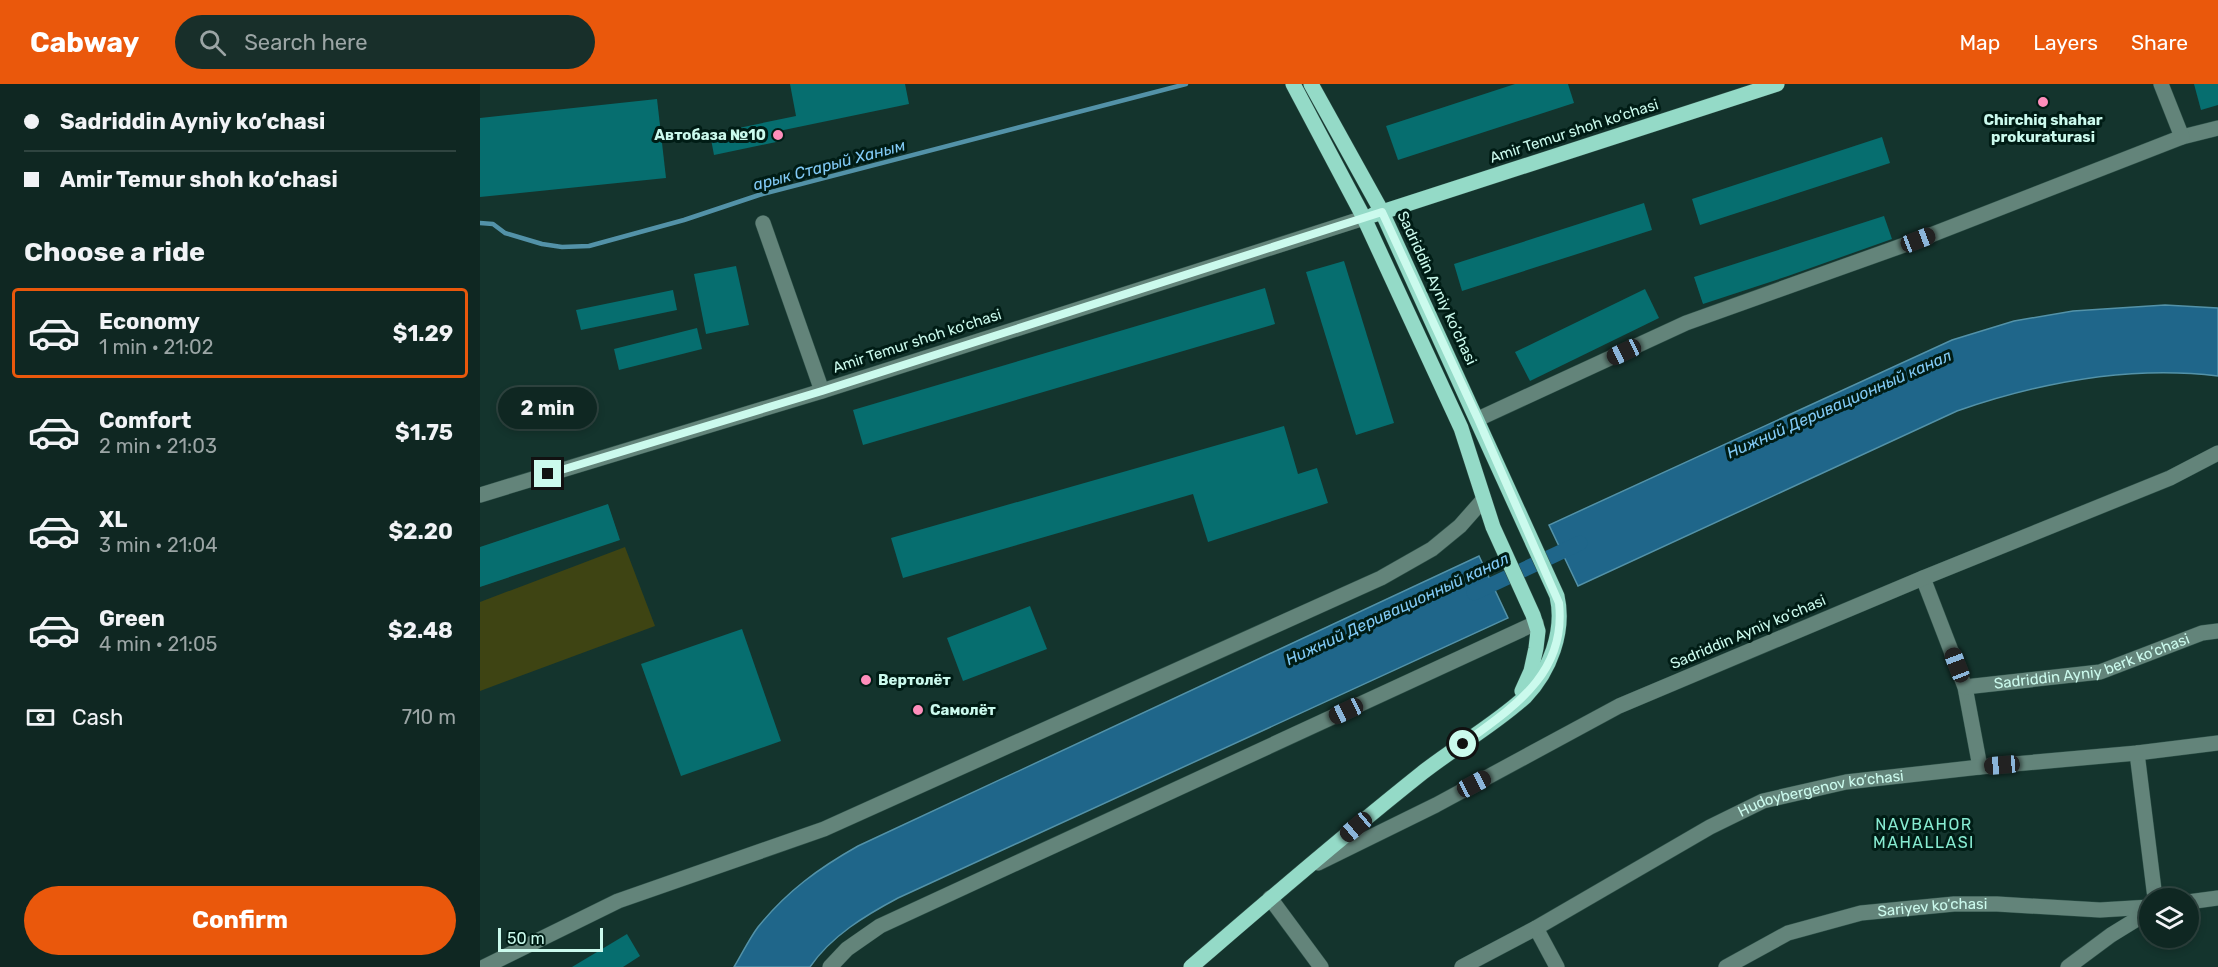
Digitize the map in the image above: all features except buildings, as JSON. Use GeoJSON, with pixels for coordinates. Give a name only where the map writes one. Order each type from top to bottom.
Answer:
{"type":"FeatureCollection","features":[{"type":"Feature","properties":{"kind":"main road","name":"Sadriddin Ayniy ko‘chasi"},"geometry":{"type":"LineString","coordinates":[[1293,84],[1364,218],[1461,428],[1493,527],[1536,623],[1536,648],[1528,678],[1520,695],[1501,716]]}},
{"type":"Feature","properties":{"kind":"main road","name":"Sadriddin Ayniy ko‘chasi"},"geometry":{"type":"LineString","coordinates":[[1191,967],[1304,869],[1424,771],[1501,716],[1531,691],[1549,661],[1558,626],[1560,611],[1557,596],[1478,419],[1382,212],[1311,84]]}},
{"type":"Feature","properties":{"kind":"main road","name":"Amir Temur shoh ko‘chasi"},"geometry":{"type":"LineString","coordinates":[[1364,218],[1777,84]]}},
{"type":"Feature","properties":{"kind":"street"},"geometry":{"type":"LineString","coordinates":[[2161,84],[2182,137]]}},
{"type":"Feature","properties":{"kind":"street"},"geometry":{"type":"LineString","coordinates":[[1478,419],[1686,323],[1918,240],[2182,137],[2218,128]]}},
{"type":"Feature","properties":{"kind":"street","name":"Amir Temur shoh ko‘chasi"},"geometry":{"type":"LineString","coordinates":[[480,495],[822,391],[1364,218]]}},
{"type":"Feature","properties":{"kind":"street"},"geometry":{"type":"LineString","coordinates":[[763,223],[822,391]]}},
{"type":"Feature","properties":{"kind":"street","name":"Sadriddin Ayniy ko‘chasi"},"geometry":{"type":"LineString","coordinates":[[1304,869],[1436,805],[1618,706],[1923,578],[2170,478],[2218,453]]}},
{"type":"Feature","properties":{"kind":"street"},"geometry":{"type":"LineString","coordinates":[[484,967],[618,901],[824,829],[1381,578],[1432,549],[1460,526],[1483,500]]}},
{"type":"Feature","properties":{"kind":"street"},"geometry":{"type":"LineString","coordinates":[[1923,578],[1965,687],[1980,767]]}},
{"type":"Feature","properties":{"kind":"street"},"geometry":{"type":"LineString","coordinates":[[830,967],[847,949],[880,926],[1536,623]]}},
{"type":"Feature","properties":{"kind":"street","name":"Sadriddin Ayniy berk ko‘chasi"},"geometry":{"type":"LineString","coordinates":[[1965,687],[2100,672],[2202,633],[2218,631]]}},
{"type":"Feature","properties":{"kind":"street","name":"Hudoybergenov ko‘chasi"},"geometry":{"type":"LineString","coordinates":[[1462,967],[1536,928],[1710,827],[1763,801],[1846,782],[2218,743]]}},
{"type":"Feature","properties":{"kind":"street"},"geometry":{"type":"LineString","coordinates":[[2137,753],[2154,888]]}},
{"type":"Feature","properties":{"kind":"street"},"geometry":{"type":"LineString","coordinates":[[1270,898],[1321,967]]}},
{"type":"Feature","properties":{"kind":"street"},"geometry":{"type":"LineString","coordinates":[[2199,901],[2218,898]]}},
{"type":"Feature","properties":{"kind":"street","name":"Sariyev ko‘chasi"},"geometry":{"type":"LineString","coordinates":[[1726,967],[1788,933],[1861,913],[1954,904],[2100,910],[2139,909]]}},
{"type":"Feature","properties":{"kind":"street"},"geometry":{"type":"LineString","coordinates":[[2068,967],[2139,916]]}},
{"type":"Feature","properties":{"kind":"street"},"geometry":{"type":"LineString","coordinates":[[1536,928],[1557,967]]}},
{"type":"Feature","properties":{"kind":"green space"},"geometry":{"type":"Polygon","coordinates":[[[625,547],[655,626],[480,691],[480,602],[625,547]]]}},
{"type":"Feature","properties":{"kind":"water"},"geometry":{"type":"Polygon","coordinates":[[[2165,305],[2218,308],[2218,376],[2151,373],[2086,378],[2021,392],[1957,411],[1578,586],[1549,525],[1952,340],[2014,321],[2073,311],[2165,305]]]}},
{"type":"Feature","properties":{"kind":"water"},"geometry":{"type":"Polygon","coordinates":[[[1479,556],[1508,618],[898,898],[862,919],[839,936],[810,967],[734,967],[758,927],[780,902],[817,872],[858,846],[1479,556]]]}},
{"type":"Feature","properties":{"kind":"waterway","name":"арык Старый Ханым"},"geometry":{"type":"LineString","coordinates":[[480,223],[493,224],[505,233],[542,244],[562,247],[589,246],[684,220],[759,195],[1186,84]]}},
{"type":"Feature","properties":{"kind":"waterway","name":"Нижний Деривационный канал"},"geometry":{"type":"LineString","coordinates":[[1474,593],[1580,543]]}},
{"type":"Feature","properties":{"kind":"place","name":"Chirchiq shahar prokuraturasi"},"geometry":{"type":"Point","coordinates":[2043,102]}},
{"type":"Feature","properties":{"kind":"place","name":"Автобаза №10"},"geometry":{"type":"Point","coordinates":[778,135]}},
{"type":"Feature","properties":{"kind":"place","name":"Вертолёт"},"geometry":{"type":"Point","coordinates":[866,680]}},
{"type":"Feature","properties":{"kind":"place","name":"Самолёт"},"geometry":{"type":"Point","coordinates":[918,710]}},
{"type":"Feature","properties":{"kind":"district","name":"NAVBAHOR MAHALLASI"},"geometry":{"type":"Point","coordinates":[1924,833]}},
{"type":"Feature","properties":{"kind":"route"},"geometry":{"type":"LineString","coordinates":[[548,474],[822,391],[1382,212],[1478,419],[1559,603],[1558,632],[1552,654],[1531,691],[1515,706],[1463,744]]}}]}
